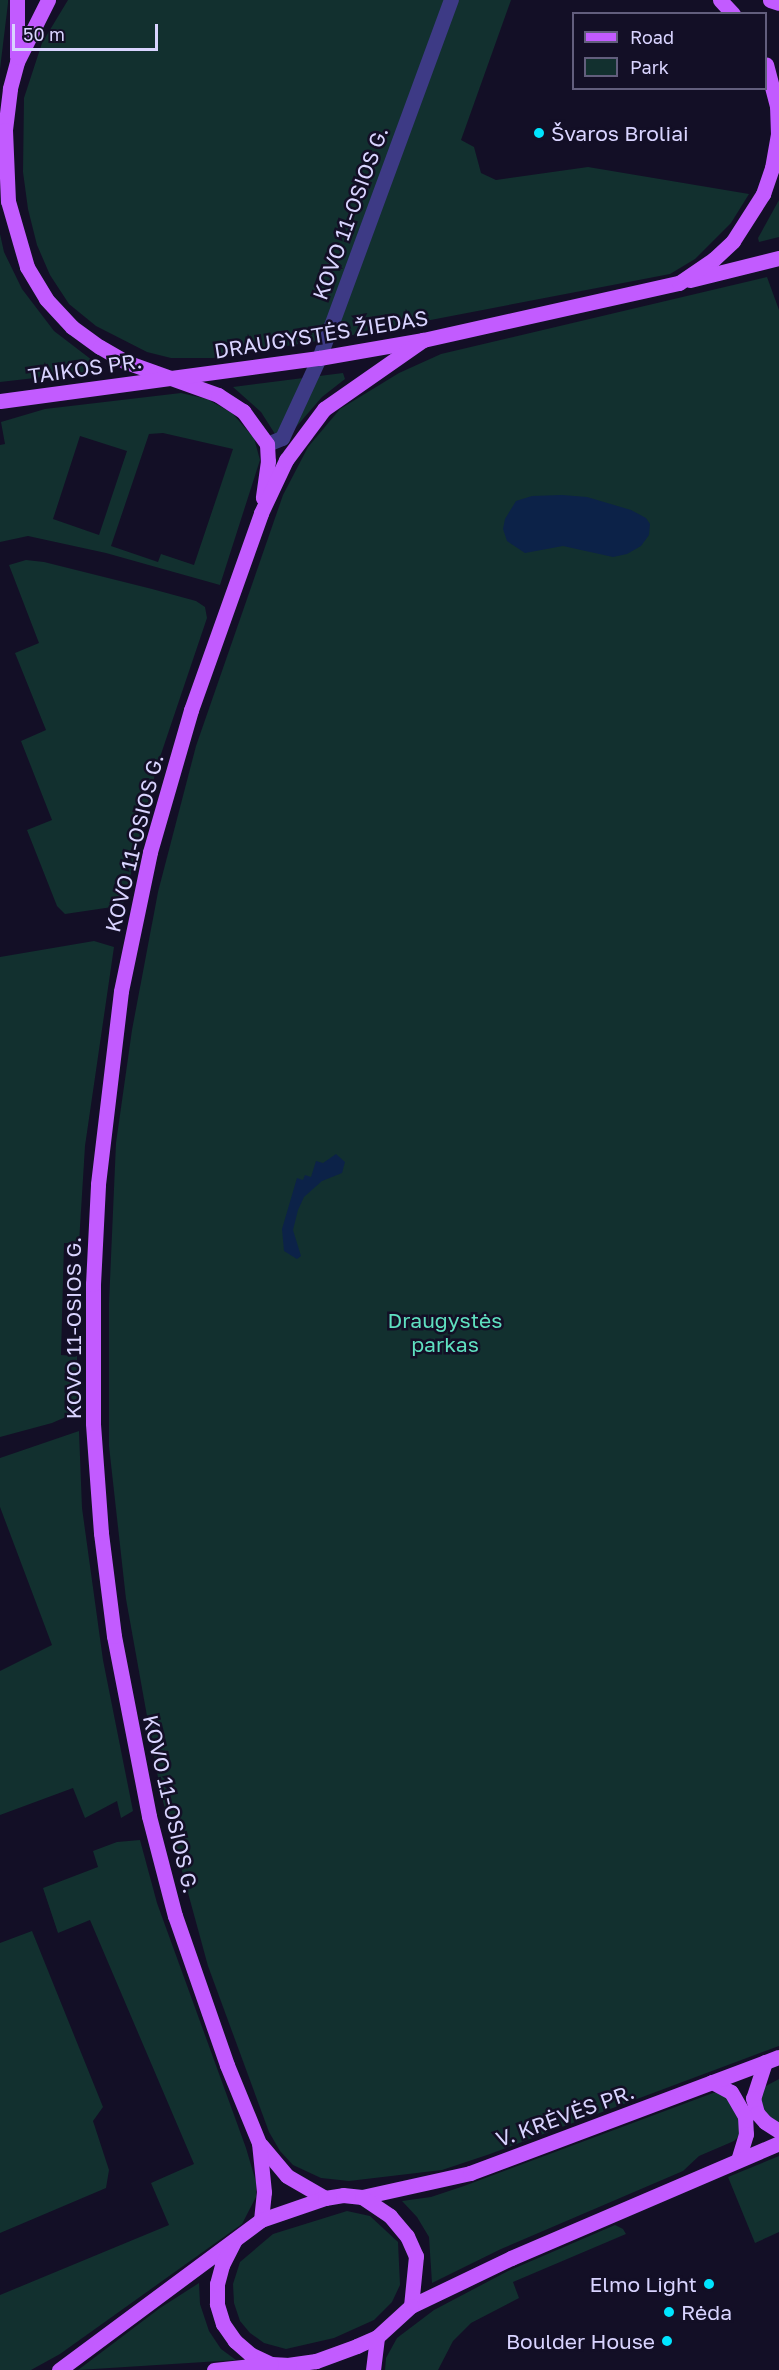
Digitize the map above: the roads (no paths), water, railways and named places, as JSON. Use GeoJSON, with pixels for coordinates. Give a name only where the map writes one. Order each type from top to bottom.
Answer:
{"type":"FeatureCollection","features":[{"type":"Feature","properties":{"kind":"main road"},"geometry":{"type":"LineString","coordinates":[[17,62],[18,0]]}},
{"type":"Feature","properties":{"kind":"main road","name":"DRAUGYSTĖS ŽIEDAS"},"geometry":{"type":"LineString","coordinates":[[48,0],[17,62],[10,89],[5,130],[8,192],[15,231],[27,267],[46,299],[72,327],[126,362],[175,377],[319,358],[423,340],[679,283],[714,259],[733,241],[763,194],[772,168],[778,134],[777,106],[767,71]]}},
{"type":"Feature","properties":{"kind":"main road"},"geometry":{"type":"LineString","coordinates":[[720,0],[731,12]]}},
{"type":"Feature","properties":{"kind":"main road"},"geometry":{"type":"LineString","coordinates":[[771,0],[779,3]]}},
{"type":"Feature","properties":{"kind":"main road"},"geometry":{"type":"LineString","coordinates":[[0,109],[10,89]]}},
{"type":"Feature","properties":{"kind":"main road"},"geometry":{"type":"LineString","coordinates":[[679,283],[779,258]]}},
{"type":"Feature","properties":{"kind":"main road","name":"KOVO 11-OSIOS G."},"geometry":{"type":"LineString","coordinates":[[261,2220],[264,2192],[259,2143],[203,2000],[176,1916],[149,1816],[114,1636],[102,1545],[93,1423],[92,1359],[98,1184],[123,980],[150,852],[173,770],[261,513],[296,446],[310,425],[338,397],[423,340]]}},
{"type":"Feature","properties":{"kind":"main road"},"geometry":{"type":"LineString","coordinates":[[175,377],[232,402],[252,421],[267,444]]}},
{"type":"Feature","properties":{"kind":"main road","name":"TAIKOS PR."},"geometry":{"type":"LineString","coordinates":[[0,401],[175,377]]}},
{"type":"Feature","properties":{"kind":"main road","name":"KOVO 11-OSIOS G."},"geometry":{"type":"LineString","coordinates":[[261,513],[268,461],[267,444]]}},
{"type":"Feature","properties":{"kind":"main road"},"geometry":{"type":"LineString","coordinates":[[772,2060],[756,2083],[753,2098],[757,2113],[765,2122],[779,2131]]}},
{"type":"Feature","properties":{"kind":"main road","name":"V. KRĖVĖS PR."},"geometry":{"type":"LineString","coordinates":[[362,2197],[470,2173],[772,2060]]}},
{"type":"Feature","properties":{"kind":"main road"},"geometry":{"type":"LineString","coordinates":[[712,2082],[731,2092],[745,2116],[746,2133],[738,2160]]}},
{"type":"Feature","properties":{"kind":"main road","name":"KOVO 11-OSIOS G."},"geometry":{"type":"LineString","coordinates":[[259,2143],[287,2176],[325,2198]]}},
{"type":"Feature","properties":{"kind":"main road"},"geometry":{"type":"LineString","coordinates":[[214,2370],[271,2364],[321,2365],[377,2337],[411,2306],[511,2258],[779,2143]]}},
{"type":"Feature","properties":{"kind":"main road"},"geometry":{"type":"LineString","coordinates":[[58,2370],[261,2220],[325,2198],[343,2195],[362,2197],[390,2216],[412,2246],[416,2256],[411,2306]]}},
{"type":"Feature","properties":{"kind":"main road"},"geometry":{"type":"LineString","coordinates":[[235,2240],[222,2265],[218,2284],[218,2304],[223,2324],[234,2341],[250,2354],[271,2364]]}},
{"type":"Feature","properties":{"kind":"main road"},"geometry":{"type":"LineString","coordinates":[[373,2370],[377,2337]]}},
{"type":"Feature","properties":{"kind":"street","name":"KOVO 11-OSIOS G."},"geometry":{"type":"LineString","coordinates":[[282,438],[319,358],[451,0]]}},
{"type":"Feature","properties":{"kind":"street"},"geometry":{"type":"LineString","coordinates":[[267,444],[282,438],[296,446]]}},
{"type":"Feature","properties":{"kind":"water"},"geometry":{"type":"Polygon","coordinates":[[[532,496],[587,497],[631,510],[646,518],[650,524],[649,535],[641,546],[627,554],[613,557],[563,546],[525,553],[507,541],[503,529],[505,519],[516,501],[532,496]]]}},
{"type":"Feature","properties":{"kind":"water"},"geometry":{"type":"Polygon","coordinates":[[[336,1154],[345,1162],[342,1173],[322,1181],[304,1197],[298,1210],[293,1230],[301,1256],[297,1259],[284,1251],[282,1229],[297,1178],[303,1180],[305,1175],[311,1177],[316,1161],[323,1163],[336,1154]]]}},
{"type":"Feature","properties":{"kind":"place","name":"Švaros Broliai"},"geometry":{"type":"Point","coordinates":[539,133]}},
{"type":"Feature","properties":{"kind":"place","name":"Elmo Light"},"geometry":{"type":"Point","coordinates":[709,2284]}},
{"type":"Feature","properties":{"kind":"place","name":"Rėda"},"geometry":{"type":"Point","coordinates":[669,2312]}},
{"type":"Feature","properties":{"kind":"place","name":"Boulder House"},"geometry":{"type":"Point","coordinates":[667,2341]}},
{"type":"Feature","properties":{"kind":"park label","name":"Draugystės parkas"},"geometry":{"type":"Point","coordinates":[445,1332]}}]}
